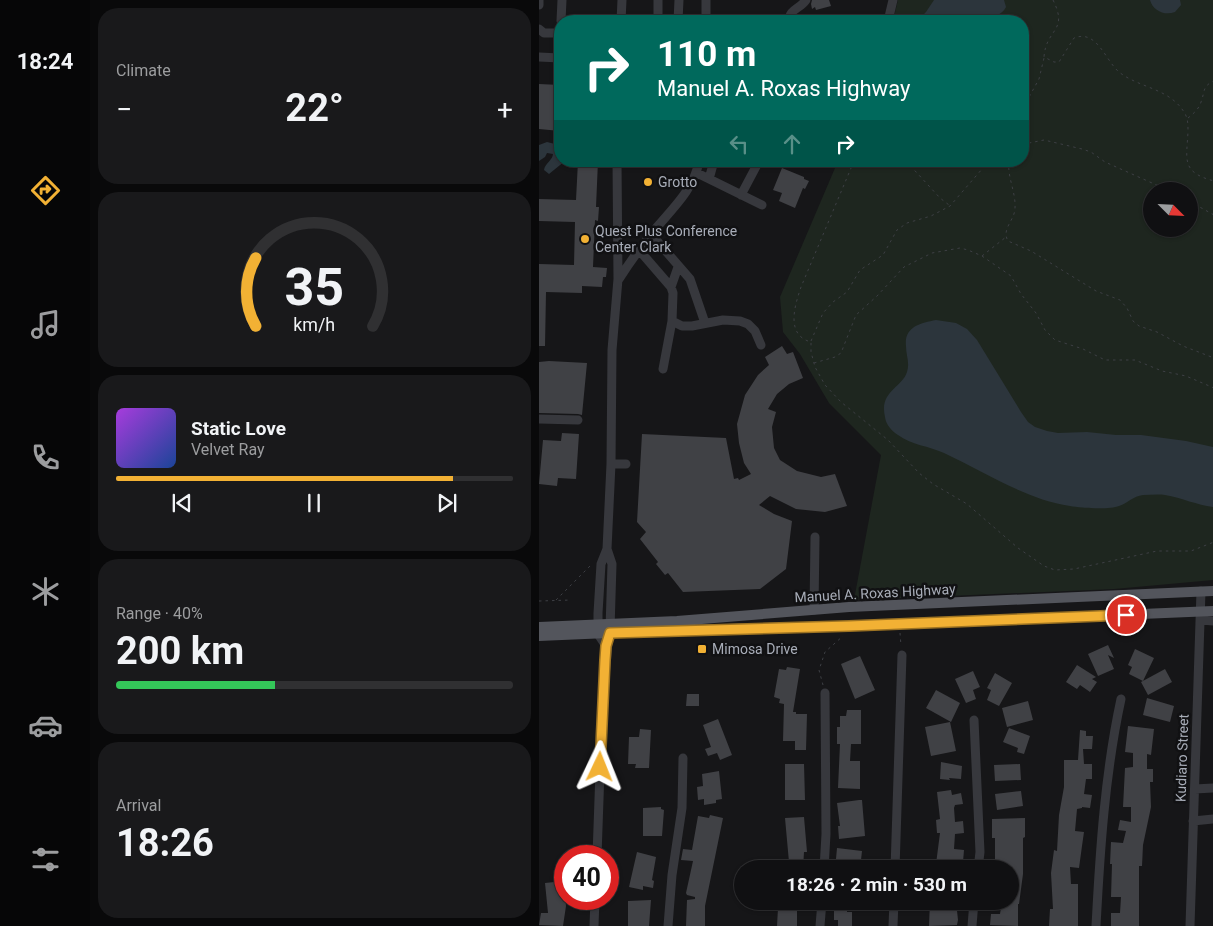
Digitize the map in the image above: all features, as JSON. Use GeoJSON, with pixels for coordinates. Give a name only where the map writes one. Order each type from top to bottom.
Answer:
{"type":"FeatureCollection","features":[{"type":"Feature","properties":{"kind":"main road","name":"Manuel A. Roxas Highway"},"geometry":{"type":"LineString","coordinates":[[610,629],[677,621],[814,610],[1213,591]]}},
{"type":"Feature","properties":{"kind":"main road","name":"Manuel A. Roxas Highway"},"geometry":{"type":"LineString","coordinates":[[539,627],[610,629],[849,626],[1201,616],[1213,611]]}},
{"type":"Feature","properties":{"kind":"main road","name":"Manuel A. Roxas Highway"},"geometry":{"type":"LineString","coordinates":[[539,636],[598,629]]}},
{"type":"Feature","properties":{"kind":"street"},"geometry":{"type":"LineString","coordinates":[[539,0],[539,5]]}},
{"type":"Feature","properties":{"kind":"street"},"geometry":{"type":"LineString","coordinates":[[561,0],[561,15]]}},
{"type":"Feature","properties":{"kind":"street"},"geometry":{"type":"LineString","coordinates":[[621,0],[621,15]]}},
{"type":"Feature","properties":{"kind":"street"},"geometry":{"type":"LineString","coordinates":[[658,0],[658,15]]}},
{"type":"Feature","properties":{"kind":"street"},"geometry":{"type":"LineString","coordinates":[[678,15],[679,0]]}},
{"type":"Feature","properties":{"kind":"street"},"geometry":{"type":"LineString","coordinates":[[706,0],[706,15]]}},
{"type":"Feature","properties":{"kind":"street"},"geometry":{"type":"LineString","coordinates":[[790,15],[791,11],[806,0]]}},
{"type":"Feature","properties":{"kind":"street"},"geometry":{"type":"LineString","coordinates":[[889,15],[893,0]]}},
{"type":"Feature","properties":{"kind":"street"},"geometry":{"type":"LineString","coordinates":[[539,31],[554,33]]}},
{"type":"Feature","properties":{"kind":"street"},"geometry":{"type":"LineString","coordinates":[[539,57],[554,58]]}},
{"type":"Feature","properties":{"kind":"street"},"geometry":{"type":"LineString","coordinates":[[606,646],[598,629],[602,562],[607,549],[611,464],[612,350],[619,280],[617,167]]}},
{"type":"Feature","properties":{"kind":"street"},"geometry":{"type":"LineString","coordinates":[[619,280],[651,234],[687,191],[697,173],[698,167]]}},
{"type":"Feature","properties":{"kind":"street"},"geometry":{"type":"LineString","coordinates":[[709,179],[712,167]]}},
{"type":"Feature","properties":{"kind":"street"},"geometry":{"type":"LineString","coordinates":[[741,195],[756,167]]}},
{"type":"Feature","properties":{"kind":"street"},"geometry":{"type":"LineString","coordinates":[[697,173],[762,205]]}},
{"type":"Feature","properties":{"kind":"street"},"geometry":{"type":"LineString","coordinates":[[651,234],[690,279],[705,323]]}},
{"type":"Feature","properties":{"kind":"street"},"geometry":{"type":"LineString","coordinates":[[639,250],[671,287],[673,293],[672,321],[663,370]]}},
{"type":"Feature","properties":{"kind":"street"},"geometry":{"type":"LineString","coordinates":[[671,287],[678,267]]}},
{"type":"Feature","properties":{"kind":"street"},"geometry":{"type":"LineString","coordinates":[[672,321],[682,326],[733,320],[748,324],[755,331],[761,345]]}},
{"type":"Feature","properties":{"kind":"street"},"geometry":{"type":"LineString","coordinates":[[539,419],[578,420]]}},
{"type":"Feature","properties":{"kind":"street"},"geometry":{"type":"LineString","coordinates":[[611,464],[626,464]]}},
{"type":"Feature","properties":{"kind":"street"},"geometry":{"type":"LineString","coordinates":[[814,610],[815,537]]}},
{"type":"Feature","properties":{"kind":"street"},"geometry":{"type":"LineString","coordinates":[[597,845],[606,646],[610,629],[612,564],[607,549]]}},
{"type":"Feature","properties":{"kind":"street","name":"Kudiaro Street"},"geometry":{"type":"LineString","coordinates":[[1189,926],[1201,591]]}},
{"type":"Feature","properties":{"kind":"street"},"geometry":{"type":"LineString","coordinates":[[1201,616],[1213,621]]}},
{"type":"Feature","properties":{"kind":"street"},"geometry":{"type":"LineString","coordinates":[[895,860],[902,655]]}},
{"type":"Feature","properties":{"kind":"street"},"geometry":{"type":"LineString","coordinates":[[825,693],[825,860]]}},
{"type":"Feature","properties":{"kind":"street"},"geometry":{"type":"LineString","coordinates":[[1097,926],[1103,826],[1113,734],[1121,699]]}},
{"type":"Feature","properties":{"kind":"street"},"geometry":{"type":"LineString","coordinates":[[974,720],[978,860]]}},
{"type":"Feature","properties":{"kind":"street"},"geometry":{"type":"LineString","coordinates":[[669,926],[672,876],[682,808],[683,758]]}},
{"type":"Feature","properties":{"kind":"street"},"geometry":{"type":"LineString","coordinates":[[1195,789],[1213,788]]}},
{"type":"Feature","properties":{"kind":"street"},"geometry":{"type":"LineString","coordinates":[[1193,821],[1213,819]]}},
{"type":"Feature","properties":{"kind":"street"},"geometry":{"type":"LineString","coordinates":[[594,926],[595,910]]}},
{"type":"Feature","properties":{"kind":"street"},"geometry":{"type":"LineString","coordinates":[[821,926],[822,910]]}},
{"type":"Feature","properties":{"kind":"street"},"geometry":{"type":"LineString","coordinates":[[893,926],[894,910]]}},
{"type":"Feature","properties":{"kind":"street"},"geometry":{"type":"LineString","coordinates":[[972,926],[973,910]]}},
{"type":"Feature","properties":{"kind":"path"},"geometry":{"type":"LineString","coordinates":[[1029,97],[1039,79],[1047,42],[1059,23],[1060,18],[1053,0]]}},
{"type":"Feature","properties":{"kind":"path"},"geometry":{"type":"LineString","coordinates":[[1044,57],[1054,62],[1059,62],[1074,38],[1079,36],[1090,38],[1098,44],[1119,72],[1163,94],[1183,110],[1187,119],[1187,160],[1189,169],[1197,175],[1213,181]]}},
{"type":"Feature","properties":{"kind":"path"},"geometry":{"type":"LineString","coordinates":[[1187,119],[1201,103],[1203,88],[1213,81]]}},
{"type":"Feature","properties":{"kind":"path"},"geometry":{"type":"LineString","coordinates":[[1029,143],[1044,140],[1082,149],[1091,152],[1105,162],[1150,182]]}},
{"type":"Feature","properties":{"kind":"path"},"geometry":{"type":"LineString","coordinates":[[811,342],[802,338],[797,332],[794,317],[795,304],[851,167]]}},
{"type":"Feature","properties":{"kind":"path"},"geometry":{"type":"LineString","coordinates":[[912,167],[950,206]]}},
{"type":"Feature","properties":{"kind":"path"},"geometry":{"type":"LineString","coordinates":[[984,167],[950,206],[897,230],[883,255],[860,270],[847,292],[833,302],[823,313],[811,342],[814,363],[825,385],[841,402],[888,440],[933,484],[967,504],[1012,543],[1045,566],[1055,570],[1074,568],[1157,551],[1191,550],[1213,542]]}},
{"type":"Feature","properties":{"kind":"path"},"geometry":{"type":"LineString","coordinates":[[982,256],[1006,237],[1015,208],[1010,167]]}},
{"type":"Feature","properties":{"kind":"path"},"geometry":{"type":"LineString","coordinates":[[1198,206],[1213,215]]}},
{"type":"Feature","properties":{"kind":"path"},"geometry":{"type":"LineString","coordinates":[[1006,237],[1011,244],[1031,251],[1087,286],[1120,300],[1127,308],[1133,321],[1139,326],[1157,332],[1178,344],[1213,358]]}},
{"type":"Feature","properties":{"kind":"path"},"geometry":{"type":"LineString","coordinates":[[814,363],[835,357],[841,353],[856,315],[877,296],[898,272],[911,262],[932,253],[951,249],[968,250],[982,256],[1011,276],[1045,330],[1055,340],[1077,347],[1105,360],[1135,360],[1162,371],[1186,376],[1213,388]]}},
{"type":"Feature","properties":{"kind":"path"},"geometry":{"type":"LineString","coordinates":[[556,600],[594,563],[602,562]]}},
{"type":"Feature","properties":{"kind":"path"},"geometry":{"type":"LineString","coordinates":[[539,601],[571,600]]}},
{"type":"Feature","properties":{"kind":"path"},"geometry":{"type":"LineString","coordinates":[[899,624],[902,655]]}},
{"type":"Feature","properties":{"kind":"path"},"geometry":{"type":"LineString","coordinates":[[825,693],[819,670],[825,652],[842,637],[849,626]]}},
{"type":"Feature","properties":{"kind":"shaded area"},"geometry":{"type":"Polygon","coordinates":[[[898,0],[1213,0],[1213,580],[1114,589],[854,600],[881,455],[829,403],[800,354],[783,332],[780,297],[835,167],[1029,167],[1029,15],[894,15],[898,0]]]}},
{"type":"Feature","properties":{"kind":"shaded area"},"geometry":{"type":"Polygon","coordinates":[[[934,0],[1004,0],[1006,7],[998,15],[923,15],[934,0]]]}},
{"type":"Feature","properties":{"kind":"shaded area"},"geometry":{"type":"Polygon","coordinates":[[[1150,0],[1180,0],[1181,5],[1175,12],[1163,13],[1154,7],[1150,0]]]}},
{"type":"Feature","properties":{"kind":"shaded area"},"geometry":{"type":"Polygon","coordinates":[[[547,142],[554,144],[554,167],[558,167],[549,174],[544,170],[553,154],[547,153],[539,161],[539,145],[547,142]]]}},
{"type":"Feature","properties":{"kind":"shaded area"},"geometry":{"type":"Polygon","coordinates":[[[936,320],[956,323],[967,329],[977,340],[1021,412],[1028,422],[1035,427],[1058,433],[1087,432],[1141,435],[1213,447],[1213,507],[1160,495],[1139,496],[1119,506],[1109,508],[1070,506],[1021,491],[944,453],[909,441],[898,435],[887,423],[884,408],[885,401],[907,372],[906,340],[910,330],[924,323],[936,320]]]}},
{"type":"Feature","properties":{"kind":"building"},"geometry":{"type":"Polygon","coordinates":[[[812,0],[829,0],[831,6],[816,10],[815,7],[812,9],[812,0]]]}},
{"type":"Feature","properties":{"kind":"building"},"geometry":{"type":"Polygon","coordinates":[[[539,84],[554,85],[554,130],[539,129],[539,84]]]}},
{"type":"Feature","properties":{"kind":"building","name":"Quest Plus Conference Center Clark"},"geometry":{"type":"Polygon","coordinates":[[[578,167],[598,167],[596,207],[599,207],[598,221],[595,220],[593,267],[607,268],[606,277],[603,277],[602,287],[582,286],[582,293],[546,292],[545,346],[539,346],[539,264],[574,265],[575,222],[539,221],[539,199],[576,200],[578,167]]]}},
{"type":"Feature","properties":{"kind":"building"},"geometry":{"type":"Polygon","coordinates":[[[782,168],[809,181],[805,189],[803,188],[795,208],[779,201],[782,193],[773,190],[782,168]]]}},
{"type":"Feature","properties":{"kind":"building"},"geometry":{"type":"Polygon","coordinates":[[[782,346],[787,354],[793,352],[803,378],[789,384],[777,394],[768,409],[776,412],[772,427],[774,448],[780,460],[797,471],[821,477],[835,474],[847,506],[825,512],[796,509],[770,496],[759,505],[774,514],[792,521],[786,569],[760,589],[683,592],[668,573],[665,575],[656,564],[658,562],[640,539],[646,532],[637,522],[642,434],[726,438],[734,479],[738,478],[739,480],[751,474],[744,463],[737,424],[745,395],[758,375],[769,365],[765,357],[782,346]]]}},
{"type":"Feature","properties":{"kind":"building"},"geometry":{"type":"Polygon","coordinates":[[[539,362],[587,363],[582,415],[539,413],[539,362]]]}},
{"type":"Feature","properties":{"kind":"building"},"geometry":{"type":"Polygon","coordinates":[[[562,433],[579,434],[576,479],[558,478],[557,486],[539,484],[543,440],[561,441],[562,433]]]}},
{"type":"Feature","properties":{"kind":"building"},"geometry":{"type":"Polygon","coordinates":[[[1108,645],[1114,658],[1108,655],[1114,669],[1098,676],[1088,654],[1108,645]]]}},
{"type":"Feature","properties":{"kind":"building"},"geometry":{"type":"Polygon","coordinates":[[[1135,649],[1154,658],[1143,681],[1129,674],[1132,667],[1128,665],[1135,649]]]}},
{"type":"Feature","properties":{"kind":"building"},"geometry":{"type":"Polygon","coordinates":[[[860,656],[875,690],[855,699],[841,664],[860,656]]]}},
{"type":"Feature","properties":{"kind":"building"},"geometry":{"type":"Polygon","coordinates":[[[1077,665],[1096,677],[1092,679],[1097,682],[1090,692],[1080,685],[1077,689],[1066,682],[1077,665]]]}},
{"type":"Feature","properties":{"kind":"building"},"geometry":{"type":"Polygon","coordinates":[[[787,667],[800,669],[793,712],[796,712],[796,714],[807,714],[806,750],[795,750],[795,741],[783,741],[784,704],[779,703],[780,699],[774,697],[779,669],[786,670],[787,667]]]}},
{"type":"Feature","properties":{"kind":"building"},"geometry":{"type":"Polygon","coordinates":[[[1165,669],[1172,682],[1148,695],[1141,682],[1165,669]]]}},
{"type":"Feature","properties":{"kind":"building"},"geometry":{"type":"Polygon","coordinates":[[[973,671],[980,687],[973,690],[976,699],[966,703],[955,679],[973,671]]]}},
{"type":"Feature","properties":{"kind":"building"},"geometry":{"type":"Polygon","coordinates":[[[995,673],[1012,683],[999,706],[987,700],[991,690],[987,688],[995,673]]]}},
{"type":"Feature","properties":{"kind":"building"},"geometry":{"type":"Polygon","coordinates":[[[936,690],[960,703],[951,722],[926,708],[936,690]]]}},
{"type":"Feature","properties":{"kind":"building"},"geometry":{"type":"Polygon","coordinates":[[[687,694],[699,694],[699,706],[686,706],[687,694]]]}},
{"type":"Feature","properties":{"kind":"building"},"geometry":{"type":"Polygon","coordinates":[[[1147,698],[1174,706],[1170,722],[1143,715],[1147,698]]]}},
{"type":"Feature","properties":{"kind":"building"},"geometry":{"type":"Polygon","coordinates":[[[1028,701],[1033,720],[1007,727],[1002,708],[1028,701]]]}},
{"type":"Feature","properties":{"kind":"building"},"geometry":{"type":"Polygon","coordinates":[[[847,710],[861,710],[861,744],[851,744],[850,761],[860,761],[860,789],[838,788],[840,744],[837,744],[837,727],[840,727],[840,716],[846,716],[847,710]]]}},
{"type":"Feature","properties":{"kind":"building"},"geometry":{"type":"Polygon","coordinates":[[[718,719],[732,755],[720,760],[717,753],[708,756],[705,749],[711,747],[703,725],[718,719]]]}},
{"type":"Feature","properties":{"kind":"building"},"geometry":{"type":"Polygon","coordinates":[[[950,722],[956,751],[931,756],[925,727],[950,722]]]}},
{"type":"Feature","properties":{"kind":"building"},"geometry":{"type":"Polygon","coordinates":[[[1128,726],[1154,729],[1151,755],[1147,754],[1147,769],[1153,769],[1153,782],[1150,782],[1151,807],[1143,845],[1142,866],[1139,866],[1139,926],[1111,926],[1111,913],[1120,913],[1121,897],[1111,897],[1111,842],[1123,843],[1126,831],[1118,830],[1120,820],[1131,822],[1131,807],[1123,807],[1125,768],[1133,767],[1133,753],[1125,752],[1128,726]]]}},
{"type":"Feature","properties":{"kind":"building"},"geometry":{"type":"Polygon","coordinates":[[[1009,728],[1030,736],[1024,754],[1017,752],[1018,748],[1003,742],[1009,728]]]}},
{"type":"Feature","properties":{"kind":"building"},"geometry":{"type":"Polygon","coordinates":[[[640,729],[651,730],[649,768],[635,768],[636,764],[628,764],[629,737],[639,737],[640,729]]]}},
{"type":"Feature","properties":{"kind":"building"},"geometry":{"type":"Polygon","coordinates":[[[1080,730],[1086,731],[1086,736],[1093,736],[1092,749],[1083,749],[1084,764],[1092,764],[1092,779],[1086,779],[1084,794],[1092,795],[1090,808],[1082,807],[1077,809],[1075,831],[1084,832],[1079,868],[1070,867],[1071,884],[1078,884],[1078,926],[1049,926],[1050,909],[1053,909],[1051,873],[1054,850],[1057,851],[1059,815],[1064,787],[1064,760],[1078,760],[1080,730]]]}},
{"type":"Feature","properties":{"kind":"building"},"geometry":{"type":"Polygon","coordinates":[[[941,762],[962,766],[961,779],[940,779],[941,762]]]}},
{"type":"Feature","properties":{"kind":"building"},"geometry":{"type":"Polygon","coordinates":[[[785,764],[804,764],[805,800],[785,800],[785,764]]]}},
{"type":"Feature","properties":{"kind":"building"},"geometry":{"type":"Polygon","coordinates":[[[1020,764],[1021,780],[995,781],[994,765],[1020,764]]]}},
{"type":"Feature","properties":{"kind":"building"},"geometry":{"type":"Polygon","coordinates":[[[719,771],[722,799],[716,800],[716,803],[704,805],[704,799],[698,800],[697,787],[703,786],[702,774],[719,771]]]}},
{"type":"Feature","properties":{"kind":"building"},"geometry":{"type":"Polygon","coordinates":[[[951,790],[952,795],[961,793],[963,804],[955,805],[955,822],[963,821],[964,833],[955,834],[954,849],[964,850],[963,860],[937,860],[940,833],[937,833],[936,820],[940,819],[937,792],[951,790]]]}},
{"type":"Feature","properties":{"kind":"building"},"geometry":{"type":"Polygon","coordinates":[[[1021,791],[1023,806],[997,810],[995,794],[1021,791]]]}},
{"type":"Feature","properties":{"kind":"building"},"geometry":{"type":"Polygon","coordinates":[[[862,800],[865,836],[839,839],[838,826],[840,826],[837,803],[862,800]]]}},
{"type":"Feature","properties":{"kind":"building"},"geometry":{"type":"Polygon","coordinates":[[[661,807],[664,810],[662,836],[643,836],[643,808],[661,807]]]}},
{"type":"Feature","properties":{"kind":"building"},"geometry":{"type":"Polygon","coordinates":[[[710,815],[723,818],[705,906],[705,926],[686,926],[687,900],[695,899],[695,897],[686,893],[693,861],[681,860],[683,849],[692,850],[698,816],[709,818],[710,815]]]}},
{"type":"Feature","properties":{"kind":"building"},"geometry":{"type":"Polygon","coordinates":[[[804,817],[807,852],[804,852],[804,860],[789,860],[785,818],[804,817]]]}},
{"type":"Feature","properties":{"kind":"building"},"geometry":{"type":"Polygon","coordinates":[[[1025,818],[1023,874],[1019,904],[1019,860],[995,860],[995,838],[992,838],[992,819],[1025,818]]]}},
{"type":"Feature","properties":{"kind":"building"},"geometry":{"type":"Polygon","coordinates":[[[837,848],[862,851],[861,860],[836,859],[837,848]]]}},
{"type":"Feature","properties":{"kind":"building"},"geometry":{"type":"Polygon","coordinates":[[[637,852],[656,857],[652,880],[654,881],[653,888],[643,886],[643,890],[629,887],[637,852]]]}},
{"type":"Feature","properties":{"kind":"building"},"geometry":{"type":"Polygon","coordinates":[[[554,882],[554,910],[565,910],[563,926],[539,925],[541,913],[548,913],[545,883],[554,882]]]}},
{"type":"Feature","properties":{"kind":"building"},"geometry":{"type":"Polygon","coordinates":[[[651,900],[649,926],[628,926],[628,901],[651,900]]]}},
{"type":"Feature","properties":{"kind":"building"},"geometry":{"type":"Polygon","coordinates":[[[778,910],[797,910],[797,926],[777,926],[778,910]]]}},
{"type":"Feature","properties":{"kind":"building"},"geometry":{"type":"Polygon","coordinates":[[[834,910],[852,912],[852,926],[838,926],[838,920],[834,920],[834,910]]]}},
{"type":"Feature","properties":{"kind":"building"},"geometry":{"type":"Polygon","coordinates":[[[930,910],[957,910],[957,925],[929,926],[930,910]]]}},
{"type":"Feature","properties":{"kind":"building"},"geometry":{"type":"Polygon","coordinates":[[[1001,910],[1018,910],[1018,926],[990,925],[991,914],[1000,914],[1001,910]]]}},
{"type":"Feature","properties":{"kind":"place","name":"Grotto"},"geometry":{"type":"Point","coordinates":[648,182]}},
{"type":"Feature","properties":{"kind":"place","name":"Quest Plus Conference Center Clark"},"geometry":{"type":"Point","coordinates":[585,239]}},
{"type":"Feature","properties":{"kind":"place","name":"Mimosa Drive"},"geometry":{"type":"Point","coordinates":[702,649]}},
{"type":"Feature","properties":{"kind":"route"},"geometry":{"type":"LineString","coordinates":[[600,767],[606,646],[610,633],[1126,615]]}}]}
